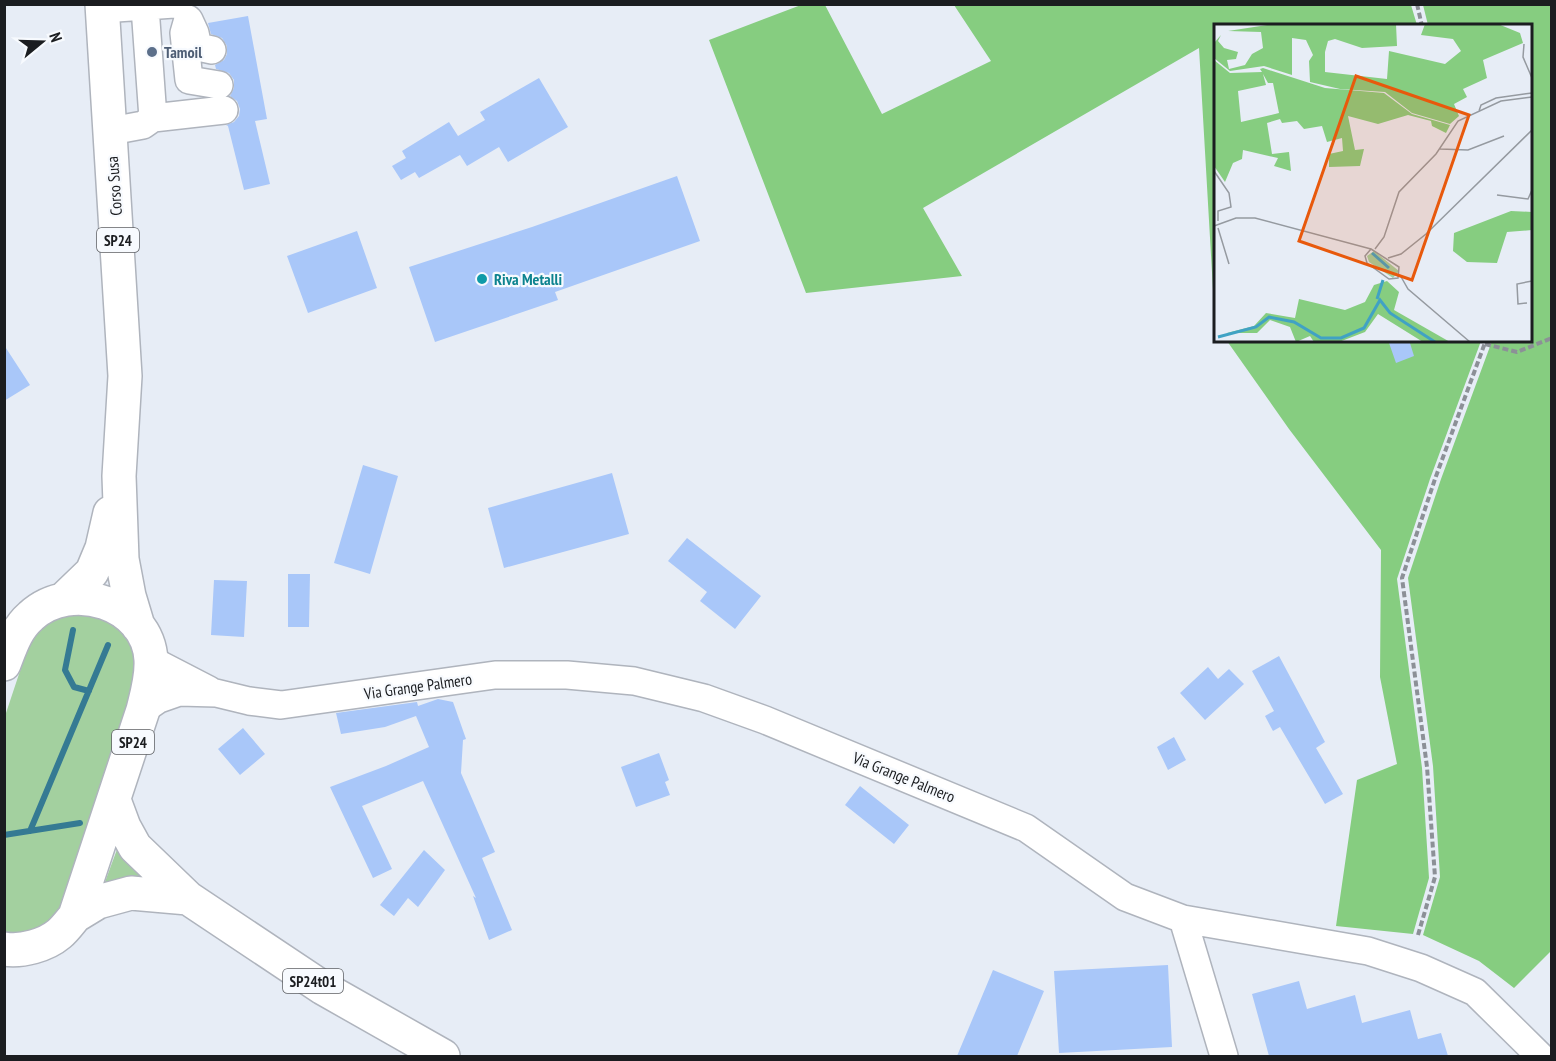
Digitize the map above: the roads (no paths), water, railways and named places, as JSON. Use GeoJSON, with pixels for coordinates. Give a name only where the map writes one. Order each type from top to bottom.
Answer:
{"type":"FeatureCollection","features":[{"type":"Feature","properties":{"kind":"main road","name":"Corso Susa"},"geometry":{"type":"LineString","coordinates":[[102,7],[125,376],[119,476],[122,559],[138,626]]}},
{"type":"Feature","properties":{"kind":"main road","name":"Corso Susa"},"geometry":{"type":"LineString","coordinates":[[65,598],[92,572],[102,548],[119,476]]}},
{"type":"Feature","properties":{"kind":"main road","name":"SP24"},"geometry":{"type":"LineString","coordinates":[[4,663],[15,635],[31,616],[46,605],[65,598],[89,597],[124,613],[138,626],[147,642],[151,660],[150,684],[143,710],[75,916],[60,934],[45,942],[27,948],[6,950]]}},
{"type":"Feature","properties":{"kind":"main road","name":"SP24t01"},"geometry":{"type":"LineString","coordinates":[[114,800],[124,827],[135,847],[188,898],[323,988],[443,1056]]}},
{"type":"Feature","properties":{"kind":"main road","name":"SP24t01"},"geometry":{"type":"LineString","coordinates":[[75,916],[98,902],[131,893],[188,898]]}},
{"type":"Feature","properties":{"kind":"street"},"geometry":{"type":"LineString","coordinates":[[102,7],[183,9]]}},
{"type":"Feature","properties":{"kind":"street"},"geometry":{"type":"LineString","coordinates":[[145,7],[153,118]]}},
{"type":"Feature","properties":{"kind":"street"},"geometry":{"type":"LineString","coordinates":[[183,9],[195,33],[198,47],[212,50]]}},
{"type":"Feature","properties":{"kind":"street"},"geometry":{"type":"LineString","coordinates":[[111,131],[143,125],[153,118],[221,98],[189,80],[183,9]]}},
{"type":"Feature","properties":{"kind":"street","name":"Via Grange Palmero"},"geometry":{"type":"LineString","coordinates":[[151,660],[216,693]]}},
{"type":"Feature","properties":{"kind":"street","name":"Via Grange Palmero"},"geometry":{"type":"LineString","coordinates":[[143,710],[159,699],[179,692],[216,693],[280,705],[495,675],[567,675],[634,681],[704,698],[765,720],[1026,828],[1125,897],[1183,919],[1368,951],[1421,968],[1475,992],[1540,1056]]}},
{"type":"Feature","properties":{"kind":"street"},"geometry":{"type":"LineString","coordinates":[[1183,919],[1224,1056]]}},
{"type":"Feature","properties":{"kind":"waterway"},"geometry":{"type":"LineString","coordinates":[[73,630],[65,670],[74,687],[89,691]]}},
{"type":"Feature","properties":{"kind":"waterway"},"geometry":{"type":"LineString","coordinates":[[30,831],[108,645]]}},
{"type":"Feature","properties":{"kind":"waterway"},"geometry":{"type":"LineString","coordinates":[[4,835],[80,823]]}},
{"type":"Feature","properties":{"kind":"place","name":"Tamoil"},"geometry":{"type":"Point","coordinates":[152,52]}},
{"type":"Feature","properties":{"kind":"place","name":"Riva Metalli"},"geometry":{"type":"Point","coordinates":[482,279]}}]}
